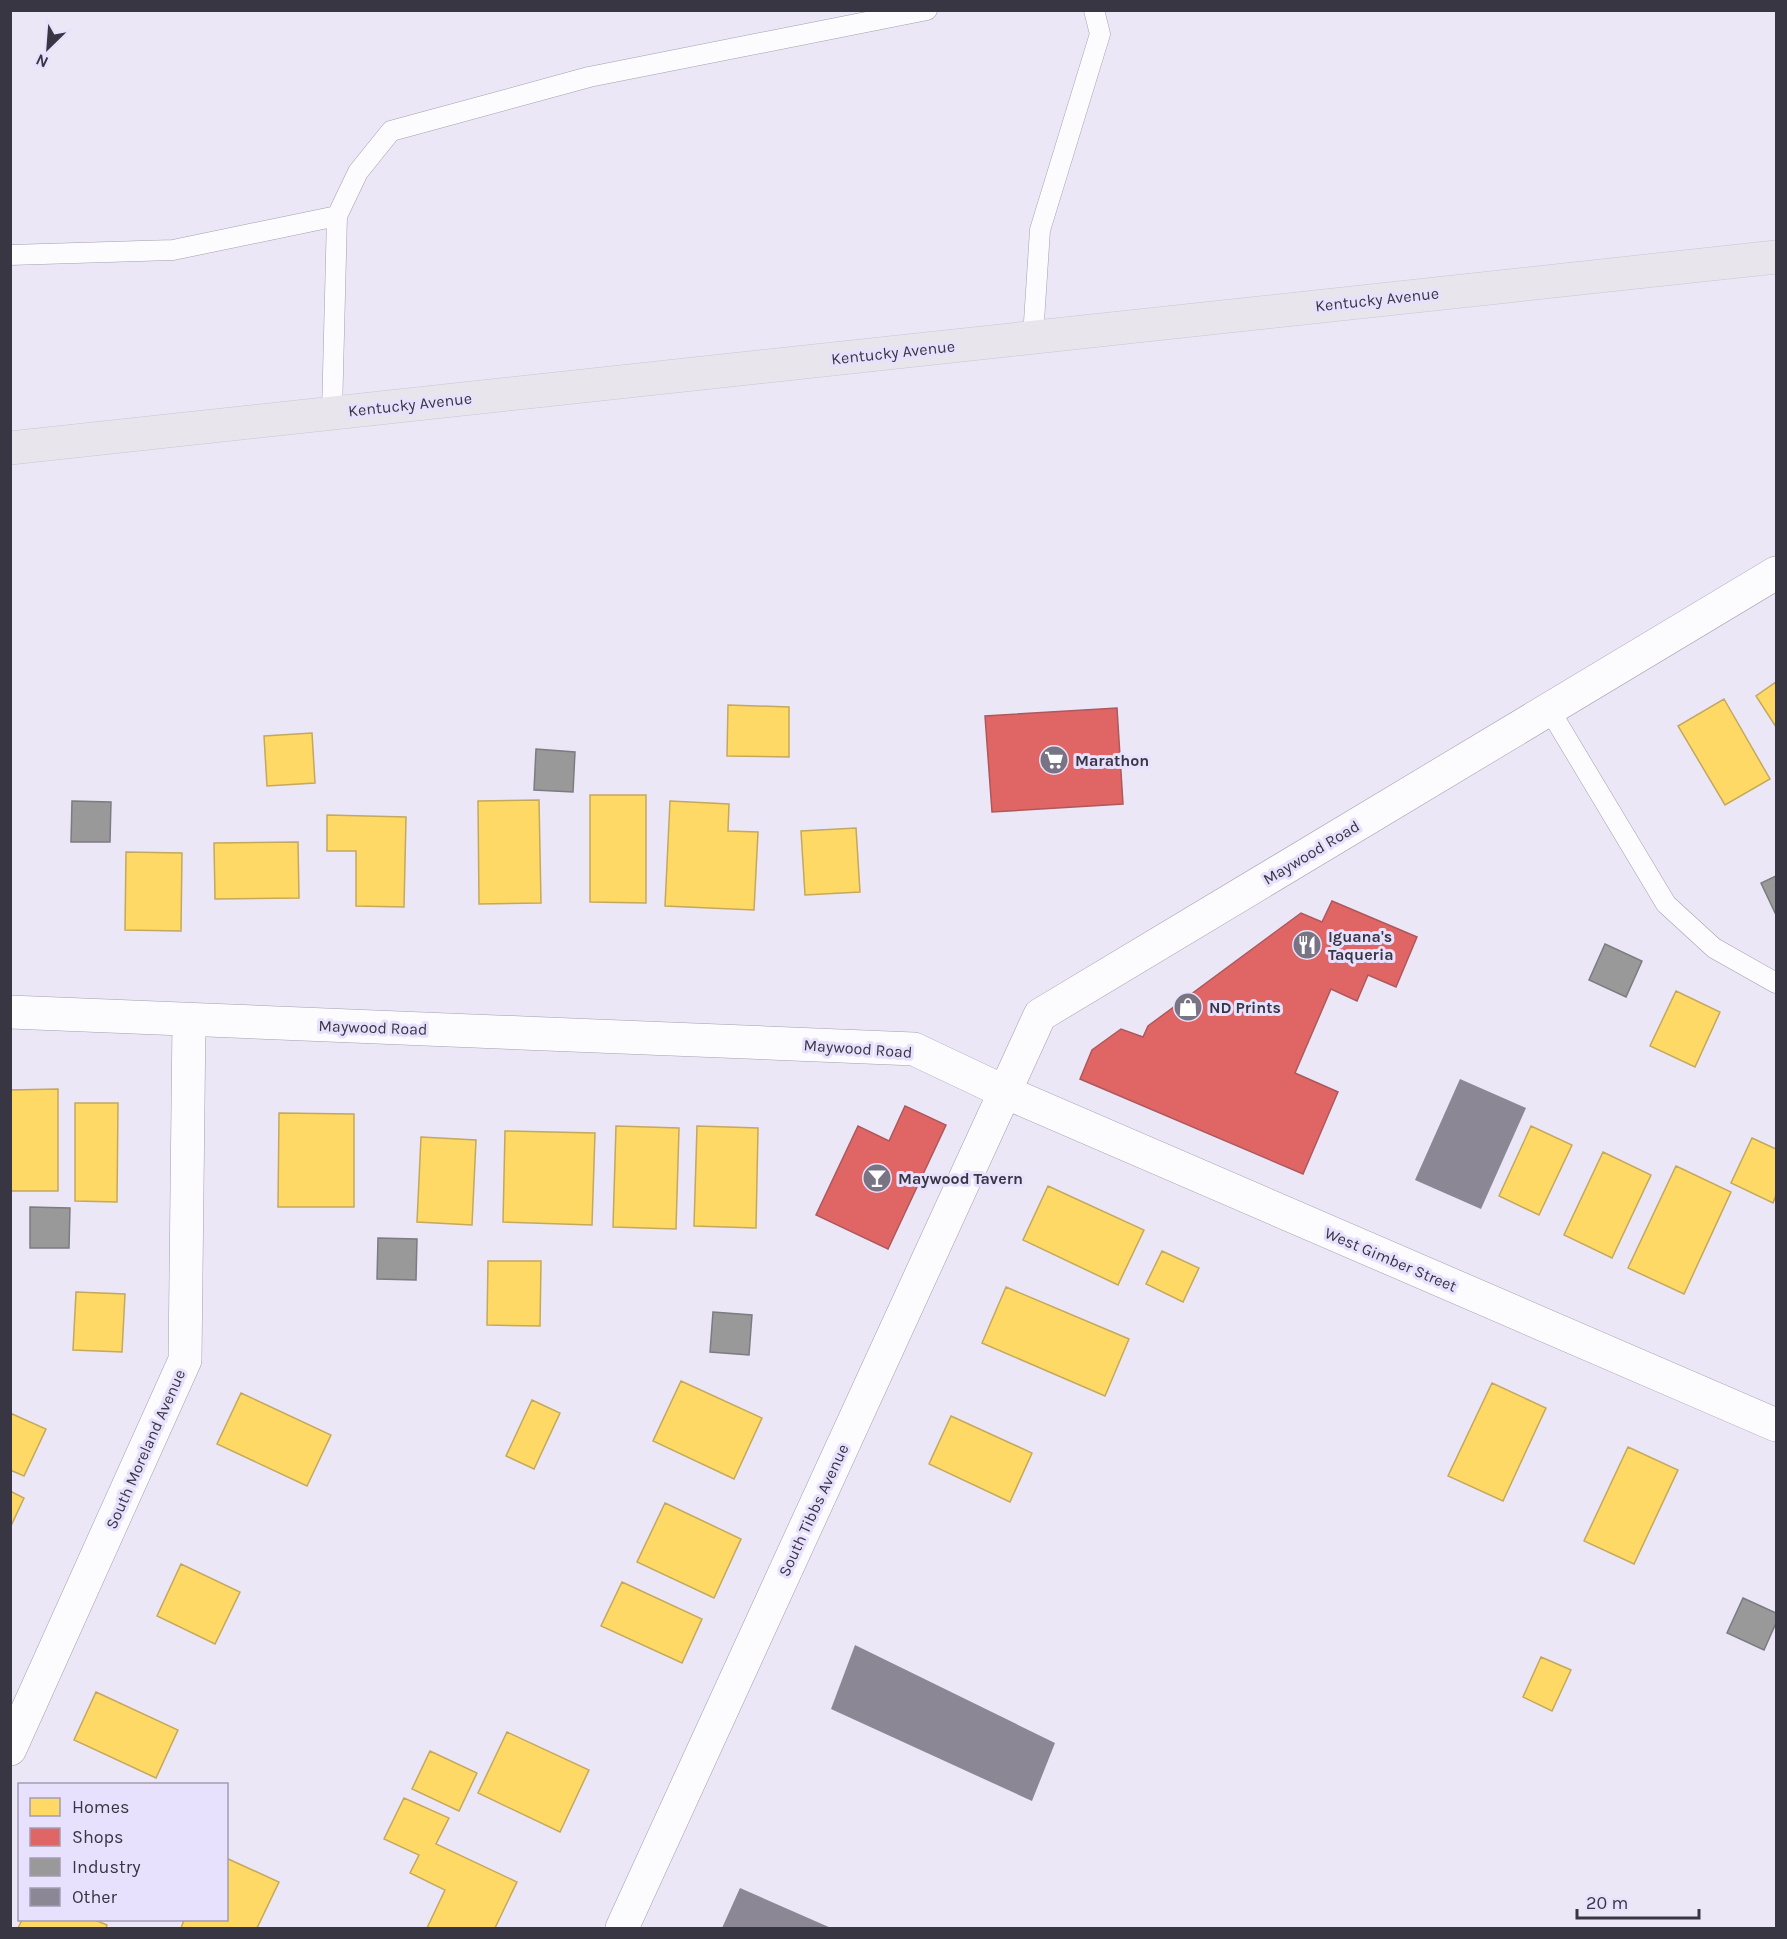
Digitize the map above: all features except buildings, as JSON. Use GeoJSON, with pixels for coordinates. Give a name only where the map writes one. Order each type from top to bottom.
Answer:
{"type":"FeatureCollection","features":[{"type":"Feature","properties":{"kind":"main road","name":"Kentucky Avenue"},"geometry":{"type":"LineString","coordinates":[[10,448],[1776,257]]}},
{"type":"Feature","properties":{"kind":"street","name":"Maywood Road"},"geometry":{"type":"LineString","coordinates":[[10,1012],[914,1049],[1005,1092],[1040,1015],[1776,573]]}},
{"type":"Feature","properties":{"kind":"street","name":"South Moreland Avenue"},"geometry":{"type":"LineString","coordinates":[[10,1749],[185,1360],[189,1020]]}},
{"type":"Feature","properties":{"kind":"street","name":"West Gimber Street"},"geometry":{"type":"LineString","coordinates":[[1005,1092],[1776,1425]]}},
{"type":"Feature","properties":{"kind":"street","name":"South Tibbs Avenue"},"geometry":{"type":"LineString","coordinates":[[622,1929],[1005,1092]]}},
{"type":"Feature","properties":{"kind":"lane"},"geometry":{"type":"LineString","coordinates":[[332,413],[337,216],[358,172],[391,131],[589,77],[927,10]]}},
{"type":"Feature","properties":{"kind":"lane"},"geometry":{"type":"LineString","coordinates":[[1033,337],[1040,230],[1100,34],[1094,10]]}},
{"type":"Feature","properties":{"kind":"lane"},"geometry":{"type":"LineString","coordinates":[[10,255],[174,250],[337,216]]}},
{"type":"Feature","properties":{"kind":"lane"},"geometry":{"type":"LineString","coordinates":[[1549,709],[1666,904],[1714,948],[1776,983]]}},
{"type":"Feature","properties":{"kind":"place","name":"Marathon"},"geometry":{"type":"Point","coordinates":[1054,760]}},
{"type":"Feature","properties":{"kind":"place","name":"Iguana's Taqueria"},"geometry":{"type":"Point","coordinates":[1307,945]}},
{"type":"Feature","properties":{"kind":"place","name":"ND Prints"},"geometry":{"type":"Point","coordinates":[1188,1007]}},
{"type":"Feature","properties":{"kind":"place","name":"Maywood Tavern"},"geometry":{"type":"Point","coordinates":[877,1178]}}]}
